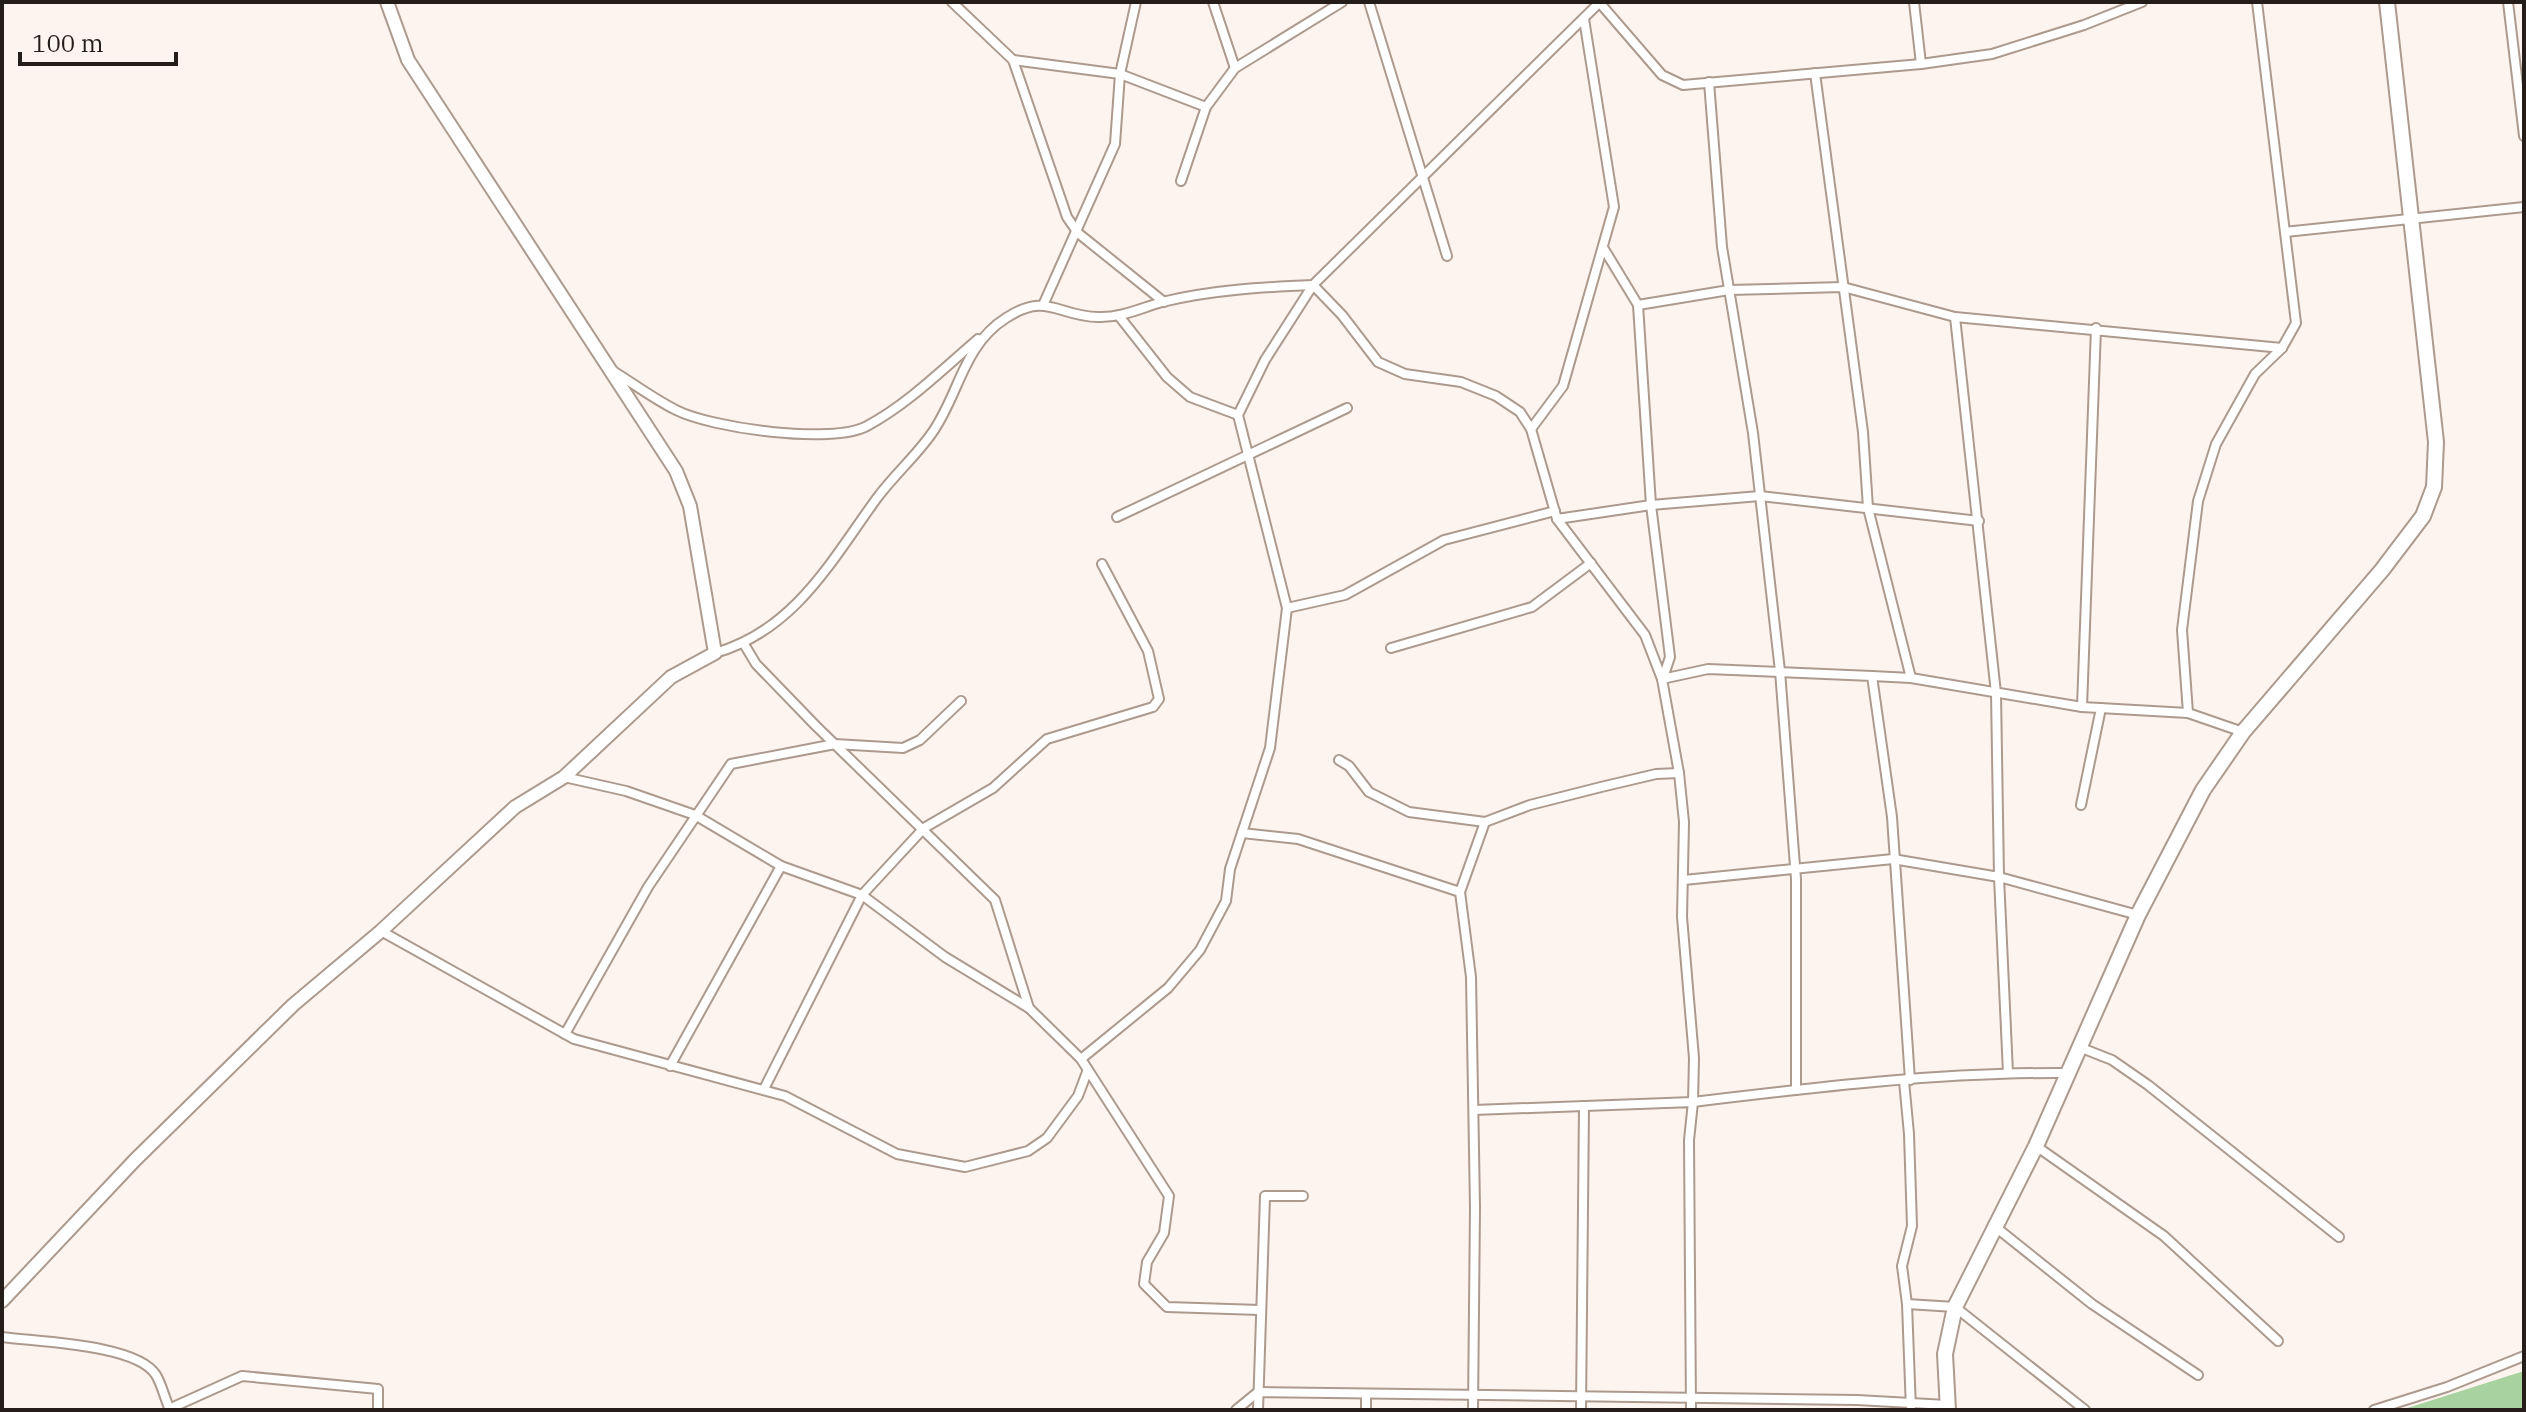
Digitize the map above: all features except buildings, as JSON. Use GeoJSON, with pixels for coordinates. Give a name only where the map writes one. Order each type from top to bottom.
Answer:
{"type":"FeatureCollection","features":[{"type":"Feature","properties":{"kind":"main road"},"geometry":{"type":"LineString","coordinates":[[1948,1408],[1945,1354],[1955,1307],[1993,1225],[2036,1146],[2138,915],[2203,790],[2243,732],[2382,570],[2423,516],[2434,487],[2436,442],[2387,2]]}},
{"type":"Feature","properties":{"kind":"street"},"geometry":{"type":"LineString","coordinates":[[387,2],[408,60],[676,471],[690,506],[715,653]]}},
{"type":"Feature","properties":{"kind":"street"},"geometry":{"type":"LineString","coordinates":[[952,2],[1013,60],[1037,138],[1067,217],[1078,233],[1164,302]]}},
{"type":"Feature","properties":{"kind":"street"},"geometry":{"type":"LineString","coordinates":[[1044,303],[1078,233],[1115,144],[1120,74],[1136,2]]}},
{"type":"Feature","properties":{"kind":"street"},"geometry":{"type":"LineString","coordinates":[[1213,2],[1235,68]]}},
{"type":"Feature","properties":{"kind":"street"},"geometry":{"type":"LineString","coordinates":[[1181,181],[1206,107],[1235,68],[1342,2]]}},
{"type":"Feature","properties":{"kind":"street"},"geometry":{"type":"LineString","coordinates":[[1369,2],[1447,256]]}},
{"type":"Feature","properties":{"kind":"street"},"geometry":{"type":"LineString","coordinates":[[1081,1059],[1168,988],[1200,950],[1226,901],[1230,869],[1270,748],[1287,608],[1251,456],[1238,415],[1265,360],[1313,285],[1423,180],[1600,2],[1662,75],[1683,85],[1921,64],[1992,54],[2084,25],[2142,2]]}},
{"type":"Feature","properties":{"kind":"street"},"geometry":{"type":"LineString","coordinates":[[1914,2],[1921,64]]}},
{"type":"Feature","properties":{"kind":"street"},"geometry":{"type":"LineString","coordinates":[[2188,713],[2182,630],[2198,501],[2216,444],[2255,374],[2282,348],[2296,323],[2257,2]]}},
{"type":"Feature","properties":{"kind":"street"},"geometry":{"type":"LineString","coordinates":[[2508,2],[2524,136]]}},
{"type":"Feature","properties":{"kind":"street"},"geometry":{"type":"LineString","coordinates":[[1531,429],[1563,386],[1614,207],[1584,19]]}},
{"type":"Feature","properties":{"kind":"street"},"geometry":{"type":"LineString","coordinates":[[1013,60],[1120,74],[1206,107]]}},
{"type":"Feature","properties":{"kind":"street"},"geometry":{"type":"LineString","coordinates":[[1815,73],[1863,432],[1868,508],[1911,678]]}},
{"type":"Feature","properties":{"kind":"street"},"geometry":{"type":"LineString","coordinates":[[1709,82],[1722,247],[1760,496],[1780,671],[1795,868],[1796,1090]]}},
{"type":"Feature","properties":{"kind":"street"},"geometry":{"type":"LineString","coordinates":[[2285,232],[2524,207]]}},
{"type":"Feature","properties":{"kind":"street"},"geometry":{"type":"LineString","coordinates":[[1604,249],[1638,305],[1651,505],[1670,657],[1662,679]]}},
{"type":"Feature","properties":{"kind":"street"},"geometry":{"type":"LineString","coordinates":[[609,369],[677,411],[719,426],[814,435],[864,428],[904,402],[1008,316],[1044,303],[1078,315],[1119,316],[1164,302],[1264,287],[1313,285],[1342,315],[1378,362],[1405,374],[1461,382],[1496,396],[1520,412],[1531,429],[1556,515],[1645,635],[1662,679],[1679,773],[1684,880],[1682,917],[1694,1058],[1689,1140],[1691,1410]]}},
{"type":"Feature","properties":{"kind":"street"},"geometry":{"type":"LineString","coordinates":[[1638,305],[1729,290],[1843,287],[1955,317],[2282,348]]}},
{"type":"Feature","properties":{"kind":"street"},"geometry":{"type":"LineString","coordinates":[[1119,316],[1167,377],[1190,397],[1238,415]]}},
{"type":"Feature","properties":{"kind":"street"},"geometry":{"type":"LineString","coordinates":[[1955,317],[1996,693],[1999,877],[2008,1073]]}},
{"type":"Feature","properties":{"kind":"street"},"geometry":{"type":"LineString","coordinates":[[2082,707],[2096,328]]}},
{"type":"Feature","properties":{"kind":"street"},"geometry":{"type":"LineString","coordinates":[[2,1301],[135,1160],[293,1005],[381,931],[515,807],[564,777],[671,677],[715,653],[744,644],[771,628],[817,586],[879,495],[933,432],[961,370],[986,333]]}},
{"type":"Feature","properties":{"kind":"street"},"geometry":{"type":"LineString","coordinates":[[1117,517],[1347,408]]}},
{"type":"Feature","properties":{"kind":"street"},"geometry":{"type":"LineString","coordinates":[[1287,608],[1345,595],[1444,540],[1556,515],[1760,496],[1979,521]]}},
{"type":"Feature","properties":{"kind":"street"},"geometry":{"type":"LineString","coordinates":[[1391,648],[1532,607],[1591,563]]}},
{"type":"Feature","properties":{"kind":"street"},"geometry":{"type":"LineString","coordinates":[[764,1089],[862,895],[924,828],[993,788],[1047,739],[1153,707],[1159,699],[1148,651],[1102,564]]}},
{"type":"Feature","properties":{"kind":"street"},"geometry":{"type":"LineString","coordinates":[[744,644],[756,664],[995,900],[1029,1008]]}},
{"type":"Feature","properties":{"kind":"street"},"geometry":{"type":"LineString","coordinates":[[1662,679],[1708,669],[1911,678],[2082,707],[2188,713],[2243,732]]}},
{"type":"Feature","properties":{"kind":"street"},"geometry":{"type":"LineString","coordinates":[[1872,676],[1892,817],[1907,1080],[1912,1226],[1902,1266],[1907,1304],[1911,1407]]}},
{"type":"Feature","properties":{"kind":"street"},"geometry":{"type":"LineString","coordinates":[[565,1034],[648,887],[731,764],[835,744],[903,748],[920,740],[961,701]]}},
{"type":"Feature","properties":{"kind":"street"},"geometry":{"type":"LineString","coordinates":[[2081,805],[2101,708]]}},
{"type":"Feature","properties":{"kind":"street"},"geometry":{"type":"LineString","coordinates":[[1339,760],[1349,766],[1369,792],[1409,812],[1485,822],[1530,805],[1601,787],[1656,774],[1679,773]]}},
{"type":"Feature","properties":{"kind":"street"},"geometry":{"type":"LineString","coordinates":[[564,777],[626,791],[695,815],[781,866],[862,895],[945,957],[1029,1008],[1081,1059],[1169,1196],[1164,1233],[1147,1262],[1144,1284],[1167,1307],[1260,1310]]}},
{"type":"Feature","properties":{"kind":"street"},"geometry":{"type":"LineString","coordinates":[[1473,1410],[1471,977],[1460,892],[1485,822]]}},
{"type":"Feature","properties":{"kind":"street"},"geometry":{"type":"LineString","coordinates":[[1242,833],[1298,839],[1460,892]]}},
{"type":"Feature","properties":{"kind":"street"},"geometry":{"type":"LineString","coordinates":[[1684,880],[1893,859],[1999,877],[2138,915]]}},
{"type":"Feature","properties":{"kind":"street"},"geometry":{"type":"LineString","coordinates":[[670,1066],[781,866]]}},
{"type":"Feature","properties":{"kind":"street"},"geometry":{"type":"LineString","coordinates":[[381,931],[565,1034],[785,1096],[897,1154],[965,1167],[1028,1151],[1047,1138],[1078,1096],[1087,1072]]}},
{"type":"Feature","properties":{"kind":"street"},"geometry":{"type":"LineString","coordinates":[[2079,1047],[2112,1060],[2148,1085],[2339,1237]]}},
{"type":"Feature","properties":{"kind":"street"},"geometry":{"type":"LineString","coordinates":[[1474,1110],[1693,1102],[1907,1080],[2008,1073],[2067,1073]]}},
{"type":"Feature","properties":{"kind":"street"},"geometry":{"type":"LineString","coordinates":[[1581,1410],[1584,1106]]}},
{"type":"Feature","properties":{"kind":"street"},"geometry":{"type":"LineString","coordinates":[[2036,1146],[2164,1236],[2278,1341]]}},
{"type":"Feature","properties":{"kind":"street"},"geometry":{"type":"LineString","coordinates":[[1258,1410],[1265,1196],[1303,1196]]}},
{"type":"Feature","properties":{"kind":"street"},"geometry":{"type":"LineString","coordinates":[[1993,1225],[2092,1304],[2198,1375]]}},
{"type":"Feature","properties":{"kind":"street"},"geometry":{"type":"LineString","coordinates":[[1907,1304],[1955,1307],[2085,1410]]}},
{"type":"Feature","properties":{"kind":"street"},"geometry":{"type":"LineString","coordinates":[[2,1337],[101,1350],[140,1359],[156,1374],[169,1410],[242,1376],[378,1389],[378,1410]]}},
{"type":"Feature","properties":{"kind":"street"},"geometry":{"type":"LineString","coordinates":[[2374,1410],[2447,1387],[2524,1356]]}},
{"type":"Feature","properties":{"kind":"street"},"geometry":{"type":"LineString","coordinates":[[1236,1410],[1258,1392],[1691,1397],[1799,1406],[1857,1400],[1948,1408]]}},
{"type":"Feature","properties":{"kind":"street"},"geometry":{"type":"LineString","coordinates":[[1366,1395],[1366,1410]]}},
{"type":"Feature","properties":{"kind":"street"},"geometry":{"type":"LineString","coordinates":[[1850,1410],[1857,1400]]}},
{"type":"Feature","properties":{"kind":"green space"},"geometry":{"type":"Polygon","coordinates":[[[2524,1371],[2524,1410],[2401,1410],[2524,1371]]]}}]}
